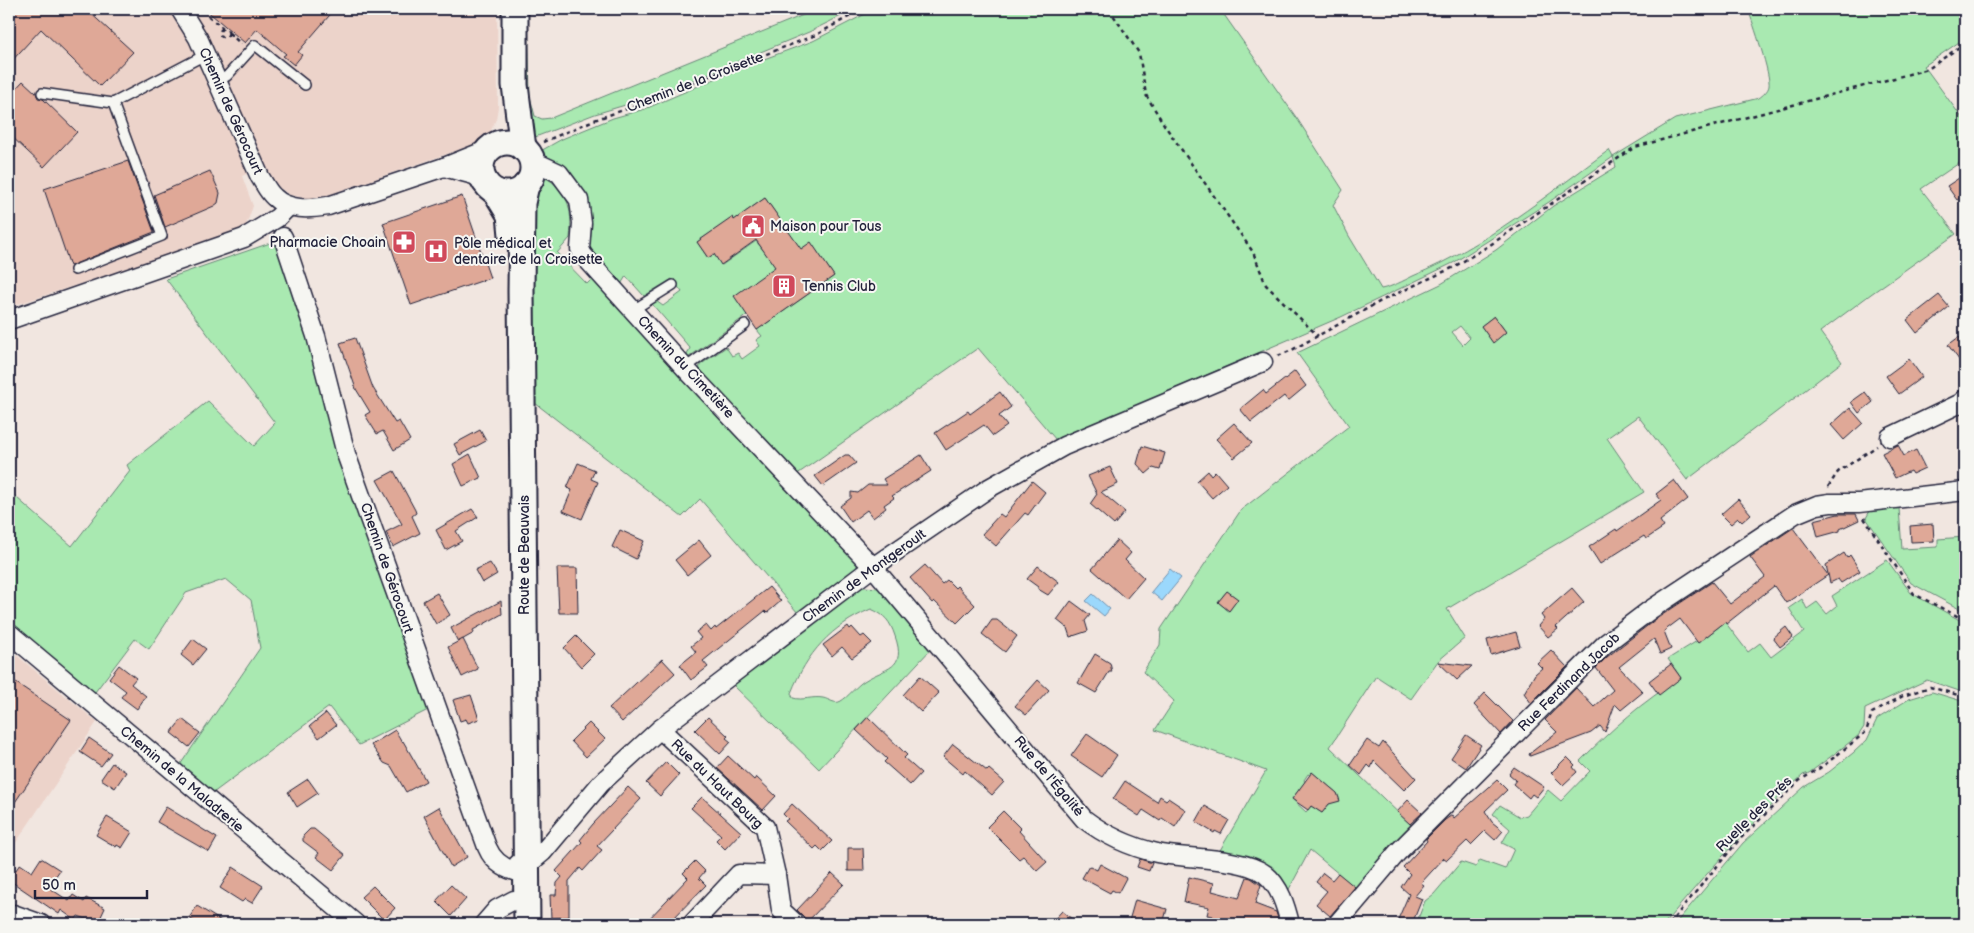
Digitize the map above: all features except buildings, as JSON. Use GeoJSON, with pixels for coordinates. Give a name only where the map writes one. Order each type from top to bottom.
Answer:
{"type":"FeatureCollection","features":[{"type":"Feature","properties":{"kind":"main road"},"geometry":{"type":"LineString","coordinates":[[514,9],[515,85],[519,128],[532,173],[526,185],[510,194],[491,187],[482,174],[481,165],[484,156],[501,134],[510,111],[515,85]]}},
{"type":"Feature","properties":{"kind":"main road"},"geometry":{"type":"LineString","coordinates":[[491,148],[502,143],[511,143],[527,153]]}},
{"type":"Feature","properties":{"kind":"main road","name":"Route de Beauvais"},"geometry":{"type":"LineString","coordinates":[[522,868],[522,203],[526,185]]}},
{"type":"Feature","properties":{"kind":"main road","name":"Route de Beauvais"},"geometry":{"type":"LineString","coordinates":[[491,187],[510,214],[512,235],[523,913]]}},
{"type":"Feature","properties":{"kind":"street","name":"Chemin de Gérocourt"},"geometry":{"type":"LineString","coordinates":[[180,9],[198,38],[260,177],[273,197],[288,206]]}},
{"type":"Feature","properties":{"kind":"street"},"geometry":{"type":"LineString","coordinates":[[9,320],[244,238],[277,218],[288,206],[309,209],[328,206],[444,167],[491,148]]}},
{"type":"Feature","properties":{"kind":"street","name":"Chemin du Cimetière"},"geometry":{"type":"LineString","coordinates":[[527,153],[554,170],[568,183],[579,200],[582,211],[580,250],[583,255],[685,368],[873,567]]}},
{"type":"Feature","properties":{"kind":"street"},"geometry":{"type":"LineString","coordinates":[[444,167],[474,175],[491,187]]}},
{"type":"Feature","properties":{"kind":"street","name":"Chemin de Gérocourt"},"geometry":{"type":"LineString","coordinates":[[283,237],[316,336],[346,454],[487,847],[492,858],[512,871],[522,868]]}},
{"type":"Feature","properties":{"kind":"street","name":"Chemin de Montgeroult"},"geometry":{"type":"LineString","coordinates":[[522,868],[544,852],[601,783],[660,729],[873,567],[989,488],[1040,458],[1087,436],[1263,362]]}},
{"type":"Feature","properties":{"kind":"street"},"geometry":{"type":"LineString","coordinates":[[1890,437],[1961,403],[1965,399]]}},
{"type":"Feature","properties":{"kind":"street","name":"Rue Ferdinand Jacob"},"geometry":{"type":"LineString","coordinates":[[1337,924],[1374,877],[1605,644],[1650,610],[1779,524],[1817,505],[1858,503],[1965,491]]}},
{"type":"Feature","properties":{"kind":"street","name":"Rue de l'Égalité"},"geometry":{"type":"LineString","coordinates":[[873,567],[1084,819],[1109,835],[1156,853],[1220,861],[1258,870],[1268,876],[1278,891],[1283,900],[1290,924]]}},
{"type":"Feature","properties":{"kind":"street","name":"Chemin de la Maladrerie"},"geometry":{"type":"LineString","coordinates":[[9,633],[356,924]]}},
{"type":"Feature","properties":{"kind":"street","name":"Rue du Haut Bourg"},"geometry":{"type":"LineString","coordinates":[[660,729],[764,827],[776,875],[781,910],[796,924]]}},
{"type":"Feature","properties":{"kind":"street"},"geometry":{"type":"LineString","coordinates":[[692,924],[739,874],[776,875]]}},
{"type":"Feature","properties":{"kind":"street"},"geometry":{"type":"LineString","coordinates":[[484,924],[497,909],[514,900],[523,913]]}},
{"type":"Feature","properties":{"kind":"street"},"geometry":{"type":"LineString","coordinates":[[13,914],[41,924]]}},
{"type":"Feature","properties":{"kind":"lane"},"geometry":{"type":"LineString","coordinates":[[217,82],[227,76],[255,45],[305,85]]}},
{"type":"Feature","properties":{"kind":"lane"},"geometry":{"type":"LineString","coordinates":[[42,93],[113,103],[205,55]]}},
{"type":"Feature","properties":{"kind":"lane"},"geometry":{"type":"LineString","coordinates":[[75,270],[162,236],[113,103]]}},
{"type":"Feature","properties":{"kind":"lane"},"geometry":{"type":"LineString","coordinates":[[633,310],[673,284]]}},
{"type":"Feature","properties":{"kind":"lane"},"geometry":{"type":"LineString","coordinates":[[685,368],[745,325]]}},
{"type":"Feature","properties":{"kind":"path"},"geometry":{"type":"LineString","coordinates":[[204,9],[206,14],[249,51]]}},
{"type":"Feature","properties":{"kind":"path","name":"Chemin de la Croisette"},"geometry":{"type":"LineString","coordinates":[[527,153],[564,132],[650,101],[816,35],[863,9]]}},
{"type":"Feature","properties":{"kind":"path"},"geometry":{"type":"LineString","coordinates":[[1109,9],[1139,52],[1146,95],[1165,126],[1253,252],[1266,285],[1318,336]]}},
{"type":"Feature","properties":{"kind":"path"},"geometry":{"type":"LineString","coordinates":[[223,28],[219,32],[222,37],[228,36],[229,33]]}},
{"type":"Feature","properties":{"kind":"path"},"geometry":{"type":"LineString","coordinates":[[1263,362],[1292,350],[1381,301],[1452,268],[1490,245],[1635,147],[1928,69],[1965,43]]}},
{"type":"Feature","properties":{"kind":"path"},"geometry":{"type":"LineString","coordinates":[[1817,505],[1838,472],[1890,437]]}},
{"type":"Feature","properties":{"kind":"path"},"geometry":{"type":"LineString","coordinates":[[1858,503],[1860,512],[1914,594],[1965,620]]}},
{"type":"Feature","properties":{"kind":"path","name":"Ruelle des Prés"},"geometry":{"type":"LineString","coordinates":[[1669,924],[1740,840],[1799,781],[1823,766],[1866,732],[1872,713],[1903,696],[1930,687],[1965,697]]}},
{"type":"Feature","properties":{"kind":"shaded area"},"geometry":{"type":"Polygon","coordinates":[[[9,9],[497,9],[498,107],[496,119],[489,135],[476,144],[319,198],[304,198],[290,195],[278,187],[270,178],[264,166],[242,176],[253,206],[244,231],[9,307],[9,9]]]}},
{"type":"Feature","properties":{"kind":"shaded area"},"geometry":{"type":"Polygon","coordinates":[[[9,649],[97,722],[9,853],[9,649]]]}},
{"type":"Feature","properties":{"kind":"green space"},"geometry":{"type":"Polygon","coordinates":[[[522,9],[528,9],[530,97],[535,116],[542,119],[551,118],[818,9],[855,9],[809,32],[649,98],[595,114],[530,139],[522,9]]]}},
{"type":"Feature","properties":{"kind":"green space"},"geometry":{"type":"Polygon","coordinates":[[[875,9],[1220,9],[1298,120],[1343,190],[1333,205],[1381,289],[1397,284],[1440,264],[1490,235],[1539,202],[1609,150],[1613,157],[1549,202],[1453,263],[1341,317],[1056,440],[978,348],[796,475],[699,372],[700,365],[726,347],[732,356],[738,353],[742,359],[760,346],[756,340],[762,336],[757,330],[834,276],[811,243],[747,315],[685,360],[690,348],[652,304],[656,301],[663,306],[682,292],[672,279],[644,296],[626,276],[620,286],[587,252],[587,204],[577,182],[563,167],[537,153],[562,139],[613,118],[645,109],[745,66],[813,41],[875,9]],[[765,198],[734,220],[733,218],[697,242],[708,258],[714,254],[722,265],[756,241],[764,251],[789,233],[765,198]]]}},
{"type":"Feature","properties":{"kind":"green space"},"geometry":{"type":"Polygon","coordinates":[[[1748,9],[1965,9],[1965,38],[1924,66],[1965,122],[1965,159],[1921,189],[1956,234],[1820,332],[1842,362],[1687,480],[1638,416],[1607,438],[1644,492],[1447,609],[1465,638],[1438,661],[1411,699],[1376,676],[1330,747],[1411,825],[1357,889],[1310,850],[1287,893],[1219,852],[1266,771],[1155,730],[1174,701],[1143,672],[1160,645],[1161,629],[1241,510],[1349,426],[1297,353],[1441,284],[1496,250],[1553,206],[1616,167],[1613,157],[1675,119],[1759,98],[1766,91],[1769,86],[1769,80],[1748,9]],[[1494,316],[1481,326],[1493,342],[1506,332],[1494,316]],[[1460,326],[1452,332],[1463,345],[1470,338],[1460,326]],[[1227,591],[1218,602],[1229,611],[1237,599],[1227,591]],[[1312,772],[1310,775],[1308,774],[1304,780],[1305,782],[1292,799],[1306,812],[1311,806],[1322,813],[1329,804],[1339,798],[1337,793],[1312,772]]]}},
{"type":"Feature","properties":{"kind":"green space"},"geometry":{"type":"Polygon","coordinates":[[[539,174],[562,192],[569,208],[570,238],[557,253],[587,284],[596,275],[858,560],[856,570],[798,613],[700,499],[682,517],[535,403],[531,197],[539,174]]]}},
{"type":"Feature","properties":{"kind":"green space"},"geometry":{"type":"Polygon","coordinates":[[[276,241],[297,287],[360,516],[428,710],[359,745],[329,707],[213,793],[180,765],[260,648],[251,600],[226,579],[186,593],[149,649],[135,639],[92,696],[9,625],[9,491],[72,546],[130,471],[127,465],[208,401],[254,446],[275,423],[166,279],[276,241]]]}},
{"type":"Feature","properties":{"kind":"green space"},"geometry":{"type":"Polygon","coordinates":[[[1899,508],[1902,549],[1938,547],[1938,539],[1965,537],[1965,612],[1911,583],[1866,518],[1870,511],[1899,508]]]}},
{"type":"Feature","properties":{"kind":"green space"},"geometry":{"type":"Polygon","coordinates":[[[1887,560],[1911,593],[1965,623],[1965,693],[1927,680],[1865,709],[1864,727],[1858,736],[1809,773],[1803,775],[1784,792],[1731,847],[1664,924],[1416,924],[1425,901],[1434,894],[1461,862],[1476,867],[1480,860],[1505,869],[1514,849],[1502,843],[1510,829],[1493,814],[1500,805],[1520,817],[1527,815],[1548,790],[1561,801],[1590,771],[1580,761],[1628,716],[1681,678],[1668,659],[1697,641],[1698,643],[1725,622],[1748,652],[1760,643],[1771,657],[1804,632],[1789,608],[1802,599],[1807,609],[1817,602],[1827,614],[1837,606],[1832,596],[1887,560]]]}},
{"type":"Feature","properties":{"kind":"green space"},"geometry":{"type":"Polygon","coordinates":[[[863,587],[881,588],[932,648],[819,769],[731,683],[863,587]],[[871,609],[857,616],[822,642],[797,679],[791,693],[793,698],[819,698],[839,702],[864,681],[892,666],[898,655],[895,636],[886,619],[871,609]]]}},
{"type":"Feature","properties":{"kind":"green space"},"geometry":{"type":"Polygon","coordinates":[[[1932,692],[1965,702],[1965,924],[1675,924],[1743,843],[1804,787],[1829,772],[1853,753],[1867,740],[1877,719],[1909,699],[1932,692]]]}},
{"type":"Feature","properties":{"kind":"water"},"geometry":{"type":"Polygon","coordinates":[[[1170,569],[1181,578],[1162,601],[1151,592],[1170,569]]]}},
{"type":"Feature","properties":{"kind":"water"},"geometry":{"type":"Polygon","coordinates":[[[1093,594],[1110,609],[1104,616],[1086,601],[1093,594]]]}},
{"type":"Feature","properties":{"kind":"place","name":"Maison pour Tous"},"geometry":{"type":"Point","coordinates":[753,226]}},
{"type":"Feature","properties":{"kind":"place","name":"Pharmacie Choain"},"geometry":{"type":"Point","coordinates":[404,242]}},
{"type":"Feature","properties":{"kind":"place","name":"Pôle médical et dentaire de la Croisette"},"geometry":{"type":"Point","coordinates":[436,251]}},
{"type":"Feature","properties":{"kind":"place","name":"Tennis Club"},"geometry":{"type":"Point","coordinates":[784,286]}}]}
